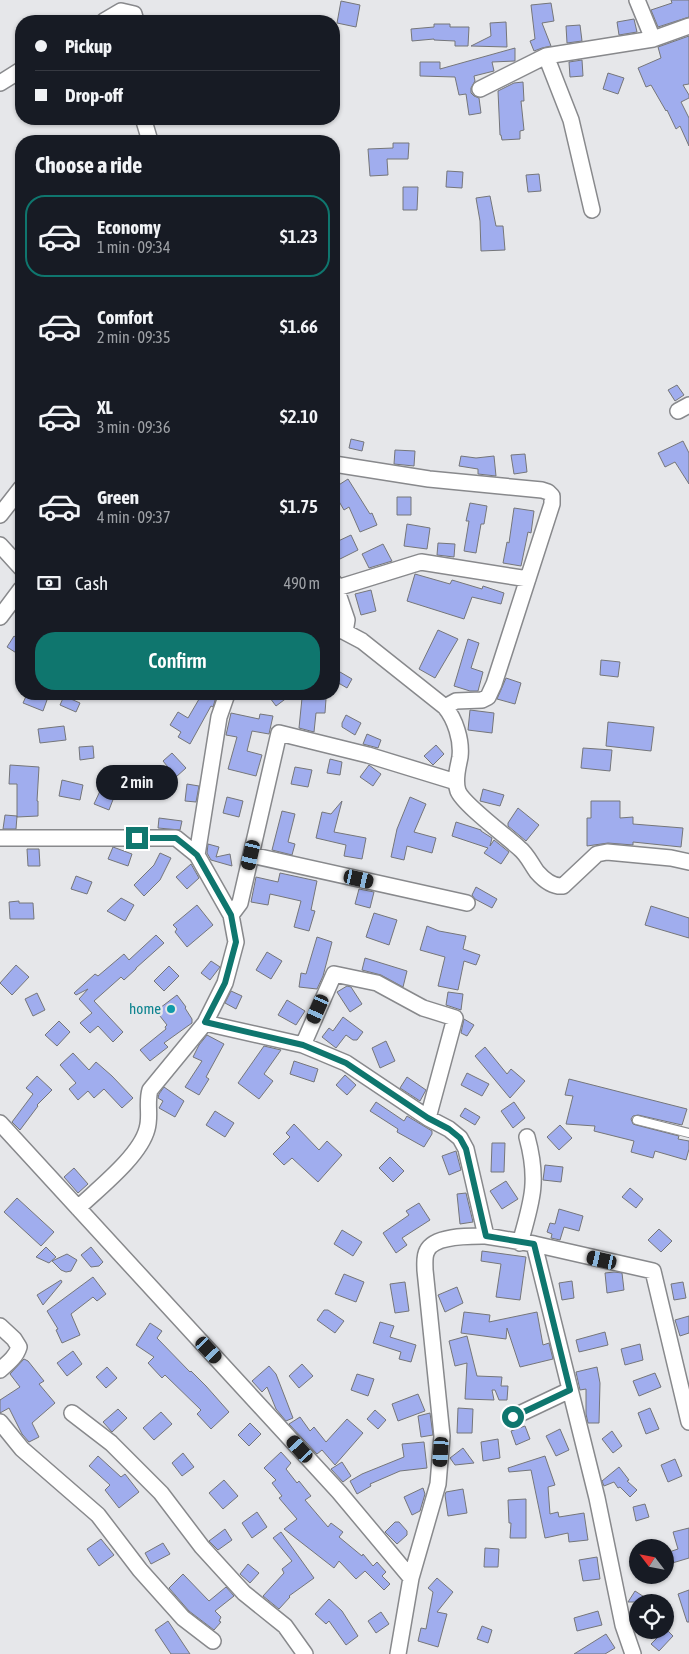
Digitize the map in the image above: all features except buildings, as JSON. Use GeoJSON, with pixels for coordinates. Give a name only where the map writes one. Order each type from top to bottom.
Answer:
{"type":"FeatureCollection","features":[{"type":"Feature","properties":{"kind":"street"},"geometry":{"type":"LineString","coordinates":[[637,0],[653,39]]}},
{"type":"Feature","properties":{"kind":"street"},"geometry":{"type":"LineString","coordinates":[[114,15],[121,11],[134,15]]}},
{"type":"Feature","properties":{"kind":"street"},"geometry":{"type":"LineString","coordinates":[[480,88],[546,56],[653,39],[689,26]]}},
{"type":"Feature","properties":{"kind":"street"},"geometry":{"type":"LineString","coordinates":[[546,56],[571,120],[592,210]]}},
{"type":"Feature","properties":{"kind":"street"},"geometry":{"type":"LineString","coordinates":[[0,83],[15,74]]}},
{"type":"Feature","properties":{"kind":"street"},"geometry":{"type":"LineString","coordinates":[[340,465],[429,480],[548,492],[552,496],[552,504],[494,684],[488,696],[482,700],[456,700],[445,707]]}},
{"type":"Feature","properties":{"kind":"street"},"geometry":{"type":"LineString","coordinates":[[0,515],[15,496]]}},
{"type":"Feature","properties":{"kind":"street"},"geometry":{"type":"LineString","coordinates":[[0,545],[15,561]]}},
{"type":"Feature","properties":{"kind":"street"},"geometry":{"type":"LineString","coordinates":[[340,584],[421,562],[528,579]]}},
{"type":"Feature","properties":{"kind":"street"},"geometry":{"type":"LineString","coordinates":[[0,617],[15,597]]}},
{"type":"Feature","properties":{"kind":"street"},"geometry":{"type":"LineString","coordinates":[[340,600],[347,620],[340,629]]}},
{"type":"Feature","properties":{"kind":"street"},"geometry":{"type":"LineString","coordinates":[[340,630],[362,641],[445,707],[452,715],[459,740],[460,754],[456,782],[460,797],[521,849],[538,874],[556,886],[563,886],[597,854],[607,852],[671,858],[689,862]]}},
{"type":"Feature","properties":{"kind":"street"},"geometry":{"type":"LineString","coordinates":[[197,855],[219,717],[225,700]]}},
{"type":"Feature","properties":{"kind":"street"},"geometry":{"type":"LineString","coordinates":[[231,915],[240,903],[279,733],[368,754],[456,782]]}},
{"type":"Feature","properties":{"kind":"street"},"geometry":{"type":"LineString","coordinates":[[0,838],[176,838],[197,855],[231,915],[236,942],[225,983],[205,1022],[150,1090],[147,1098],[148,1128],[135,1154],[78,1208]]}},
{"type":"Feature","properties":{"kind":"street"},"geometry":{"type":"LineString","coordinates":[[251,855],[467,903]]}},
{"type":"Feature","properties":{"kind":"street"},"geometry":{"type":"LineString","coordinates":[[303,1045],[334,974],[377,983],[422,1008],[456,1018],[428,1118]]}},
{"type":"Feature","properties":{"kind":"street"},"geometry":{"type":"LineString","coordinates":[[205,1022],[303,1045],[346,1063],[428,1118],[449,1129],[460,1138],[466,1149],[486,1236]]}},
{"type":"Feature","properties":{"kind":"street"},"geometry":{"type":"LineString","coordinates":[[0,1123],[339,1492],[411,1578]]}},
{"type":"Feature","properties":{"kind":"street"},"geometry":{"type":"LineString","coordinates":[[527,1137],[533,1158],[534,1177],[527,1244],[570,1390],[597,1498],[623,1625],[633,1654]]}},
{"type":"Feature","properties":{"kind":"street"},"geometry":{"type":"LineString","coordinates":[[398,1654],[411,1578],[438,1484],[442,1436],[424,1270],[426,1252],[429,1247],[442,1240],[458,1237],[486,1236],[652,1271],[689,1422]]}},
{"type":"Feature","properties":{"kind":"street"},"geometry":{"type":"LineString","coordinates":[[0,1326],[19,1346],[17,1353],[0,1370]]}},
{"type":"Feature","properties":{"kind":"street"},"geometry":{"type":"LineString","coordinates":[[513,1417],[570,1390]]}},
{"type":"Feature","properties":{"kind":"street"},"geometry":{"type":"LineString","coordinates":[[72,1413],[111,1443],[161,1493],[202,1547],[244,1593],[285,1626],[305,1654]]}},
{"type":"Feature","properties":{"kind":"street"},"geometry":{"type":"LineString","coordinates":[[0,1422],[22,1449],[98,1515],[140,1570],[183,1618],[213,1641]]}},
{"type":"Feature","properties":{"kind":"lane"},"geometry":{"type":"LineString","coordinates":[[637,1120],[689,1133]]}},
{"type":"Feature","properties":{"kind":"place","name":"home"},"geometry":{"type":"Point","coordinates":[171,1009]}},
{"type":"Feature","properties":{"kind":"route"},"geometry":{"type":"LineString","coordinates":[[137,838],[176,838],[197,855],[231,915],[236,942],[225,983],[205,1022],[303,1045],[346,1063],[428,1118],[449,1129],[460,1138],[466,1149],[486,1236],[534,1244],[570,1390],[513,1417]]}}]}
